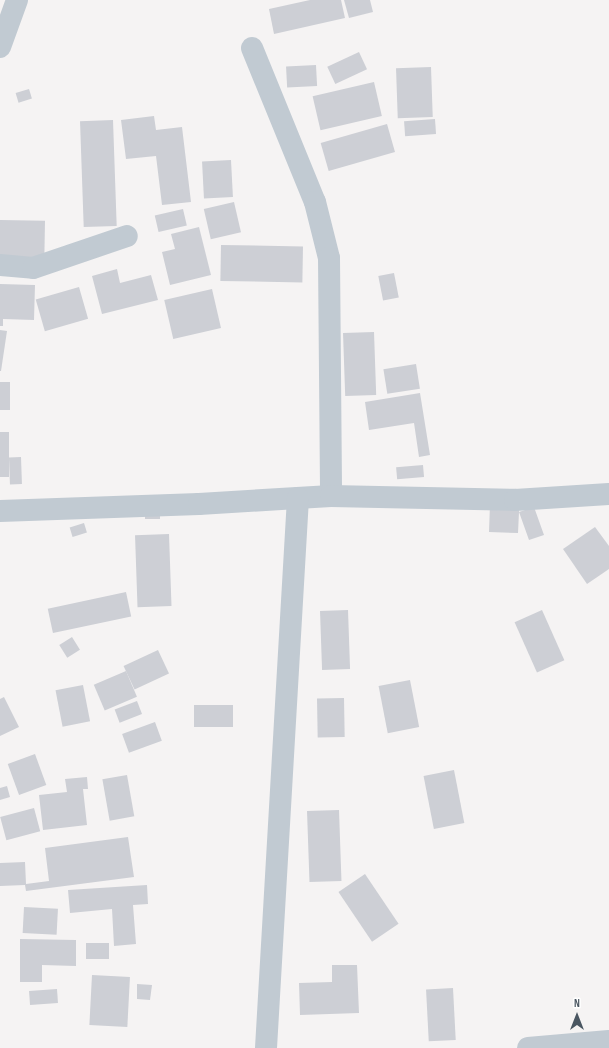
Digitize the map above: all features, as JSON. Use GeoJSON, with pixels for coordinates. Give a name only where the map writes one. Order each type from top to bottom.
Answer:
{"type":"FeatureCollection","features":[{"type":"Feature","properties":{"kind":"street"},"geometry":{"type":"LineString","coordinates":[[0,47],[17,0]]}},
{"type":"Feature","properties":{"kind":"street"},"geometry":{"type":"LineString","coordinates":[[252,48],[314,202],[329,258],[331,496]]}},
{"type":"Feature","properties":{"kind":"street"},"geometry":{"type":"LineString","coordinates":[[0,265],[33,268],[127,236]]}},
{"type":"Feature","properties":{"kind":"street"},"geometry":{"type":"LineString","coordinates":[[0,511],[331,496],[515,500],[609,494]]}},
{"type":"Feature","properties":{"kind":"street"},"geometry":{"type":"LineString","coordinates":[[266,1048],[298,498]]}},
{"type":"Feature","properties":{"kind":"street"},"geometry":{"type":"LineString","coordinates":[[528,1048],[609,1041]]}},
{"type":"Feature","properties":{"kind":"building"},"geometry":{"type":"Polygon","coordinates":[[[310,0],[341,0],[345,18],[274,34],[269,9],[310,0]]]}},
{"type":"Feature","properties":{"kind":"building"},"geometry":{"type":"Polygon","coordinates":[[[344,0],[370,0],[373,12],[349,18],[344,0]]]}},
{"type":"Feature","properties":{"kind":"building"},"geometry":{"type":"Polygon","coordinates":[[[359,52],[367,69],[335,84],[327,67],[359,52]]]}},
{"type":"Feature","properties":{"kind":"building"},"geometry":{"type":"Polygon","coordinates":[[[316,65],[317,86],[287,88],[286,67],[316,65]]]}},
{"type":"Feature","properties":{"kind":"building"},"geometry":{"type":"Polygon","coordinates":[[[431,67],[433,117],[398,118],[396,68],[431,67]]]}},
{"type":"Feature","properties":{"kind":"building"},"geometry":{"type":"Polygon","coordinates":[[[374,82],[382,116],[320,130],[313,96],[374,82]]]}},
{"type":"Feature","properties":{"kind":"building"},"geometry":{"type":"Polygon","coordinates":[[[29,89],[32,99],[19,103],[16,93],[29,89]]]}},
{"type":"Feature","properties":{"kind":"building"},"geometry":{"type":"Polygon","coordinates":[[[154,116],[156,130],[182,127],[191,202],[162,205],[156,156],[126,159],[121,120],[154,116]]]}},
{"type":"Feature","properties":{"kind":"building"},"geometry":{"type":"Polygon","coordinates":[[[435,119],[436,134],[405,136],[404,121],[435,119]]]}},
{"type":"Feature","properties":{"kind":"building"},"geometry":{"type":"Polygon","coordinates":[[[113,120],[117,226],[84,227],[80,121],[113,120]]]}},
{"type":"Feature","properties":{"kind":"building"},"geometry":{"type":"Polygon","coordinates":[[[387,124],[395,152],[329,171],[321,143],[387,124]]]}},
{"type":"Feature","properties":{"kind":"building"},"geometry":{"type":"Polygon","coordinates":[[[231,160],[233,197],[204,198],[202,162],[231,160]]]}},
{"type":"Feature","properties":{"kind":"building"},"geometry":{"type":"Polygon","coordinates":[[[234,202],[241,232],[211,239],[204,209],[234,202]]]}},
{"type":"Feature","properties":{"kind":"building"},"geometry":{"type":"Polygon","coordinates":[[[183,209],[187,226],[159,232],[155,216],[183,209]]]}},
{"type":"Feature","properties":{"kind":"building"},"geometry":{"type":"Polygon","coordinates":[[[0,220],[45,221],[44,258],[0,257],[0,220]]]}},
{"type":"Feature","properties":{"kind":"building"},"geometry":{"type":"Polygon","coordinates":[[[199,227],[211,275],[170,285],[162,252],[175,249],[171,234],[199,227]]]}},
{"type":"Feature","properties":{"kind":"building"},"geometry":{"type":"Polygon","coordinates":[[[221,245],[303,246],[302,282],[220,281],[221,245]]]}},
{"type":"Feature","properties":{"kind":"building"},"geometry":{"type":"Polygon","coordinates":[[[117,269],[120,283],[151,275],[158,300],[102,314],[92,276],[117,269]]]}},
{"type":"Feature","properties":{"kind":"building"},"geometry":{"type":"Polygon","coordinates":[[[394,273],[399,298],[383,301],[378,276],[394,273]]]}},
{"type":"Feature","properties":{"kind":"building"},"geometry":{"type":"Polygon","coordinates":[[[0,284],[35,285],[34,320],[3,319],[3,326],[0,326],[0,284]]]}},
{"type":"Feature","properties":{"kind":"building"},"geometry":{"type":"Polygon","coordinates":[[[79,287],[88,319],[45,331],[36,299],[79,287]]]}},
{"type":"Feature","properties":{"kind":"building"},"geometry":{"type":"Polygon","coordinates":[[[212,289],[221,328],[173,339],[164,300],[212,289]]]}},
{"type":"Feature","properties":{"kind":"building"},"geometry":{"type":"Polygon","coordinates":[[[0,330],[7,331],[1,371],[0,371],[0,330]]]}},
{"type":"Feature","properties":{"kind":"building"},"geometry":{"type":"Polygon","coordinates":[[[374,332],[376,395],[345,396],[343,333],[374,332]]]}},
{"type":"Feature","properties":{"kind":"building"},"geometry":{"type":"Polygon","coordinates":[[[416,364],[420,389],[387,394],[383,369],[416,364]]]}},
{"type":"Feature","properties":{"kind":"building"},"geometry":{"type":"Polygon","coordinates":[[[0,382],[10,382],[10,410],[0,410],[0,382]]]}},
{"type":"Feature","properties":{"kind":"building"},"geometry":{"type":"Polygon","coordinates":[[[420,393],[430,455],[419,457],[414,423],[369,430],[365,402],[420,393]]]}},
{"type":"Feature","properties":{"kind":"building"},"geometry":{"type":"Polygon","coordinates":[[[0,432],[9,432],[9,477],[0,477],[0,432]]]}},
{"type":"Feature","properties":{"kind":"building"},"geometry":{"type":"Polygon","coordinates":[[[9,457],[21,457],[22,484],[10,484],[9,457]]]}},
{"type":"Feature","properties":{"kind":"building"},"geometry":{"type":"Polygon","coordinates":[[[423,465],[424,477],[397,479],[396,467],[423,465]]]}},
{"type":"Feature","properties":{"kind":"building"},"geometry":{"type":"Polygon","coordinates":[[[490,504],[519,505],[518,533],[489,532],[490,504]]]}},
{"type":"Feature","properties":{"kind":"building"},"geometry":{"type":"Polygon","coordinates":[[[534,507],[544,535],[529,540],[519,512],[534,507]]]}},
{"type":"Feature","properties":{"kind":"building"},"geometry":{"type":"Polygon","coordinates":[[[145,508],[160,508],[160,519],[145,519],[145,508]]]}},
{"type":"Feature","properties":{"kind":"building"},"geometry":{"type":"Polygon","coordinates":[[[84,523],[87,533],[73,537],[70,527],[84,523]]]}},
{"type":"Feature","properties":{"kind":"building"},"geometry":{"type":"Polygon","coordinates":[[[595,527],[609,546],[609,569],[587,584],[563,549],[595,527]]]}},
{"type":"Feature","properties":{"kind":"building"},"geometry":{"type":"Polygon","coordinates":[[[169,534],[172,606],[138,607],[135,535],[169,534]]]}},
{"type":"Feature","properties":{"kind":"building"},"geometry":{"type":"Polygon","coordinates":[[[126,592],[131,616],[53,633],[48,609],[126,592]]]}},
{"type":"Feature","properties":{"kind":"building"},"geometry":{"type":"Polygon","coordinates":[[[348,610],[350,669],[322,670],[320,611],[348,610]]]}},
{"type":"Feature","properties":{"kind":"building"},"geometry":{"type":"Polygon","coordinates":[[[542,610],[564,660],[537,672],[515,622],[542,610]]]}},
{"type":"Feature","properties":{"kind":"building"},"geometry":{"type":"Polygon","coordinates":[[[72,637],[80,650],[67,658],[59,645],[72,637]]]}},
{"type":"Feature","properties":{"kind":"building"},"geometry":{"type":"Polygon","coordinates":[[[158,650],[169,674],[135,690],[124,666],[158,650]]]}},
{"type":"Feature","properties":{"kind":"building"},"geometry":{"type":"Polygon","coordinates":[[[126,671],[137,697],[105,710],[94,685],[126,671]]]}},
{"type":"Feature","properties":{"kind":"building"},"geometry":{"type":"Polygon","coordinates":[[[410,680],[419,727],[388,733],[379,686],[410,680]]]}},
{"type":"Feature","properties":{"kind":"building"},"geometry":{"type":"Polygon","coordinates":[[[83,685],[90,721],[63,727],[56,690],[83,685]]]}},
{"type":"Feature","properties":{"kind":"building"},"geometry":{"type":"Polygon","coordinates":[[[4,697],[19,727],[0,736],[0,699],[4,697]]]}},
{"type":"Feature","properties":{"kind":"building"},"geometry":{"type":"Polygon","coordinates":[[[317,698],[344,698],[345,737],[318,737],[317,698]]]}},
{"type":"Feature","properties":{"kind":"building"},"geometry":{"type":"Polygon","coordinates":[[[137,701],[142,714],[120,723],[115,710],[137,701]]]}},
{"type":"Feature","properties":{"kind":"building"},"geometry":{"type":"Polygon","coordinates":[[[194,705],[233,705],[233,727],[194,727],[194,705]]]}},
{"type":"Feature","properties":{"kind":"building"},"geometry":{"type":"Polygon","coordinates":[[[155,722],[162,741],[129,753],[122,734],[155,722]]]}},
{"type":"Feature","properties":{"kind":"building"},"geometry":{"type":"Polygon","coordinates":[[[35,754],[46,785],[19,795],[8,764],[35,754]]]}},
{"type":"Feature","properties":{"kind":"building"},"geometry":{"type":"Polygon","coordinates":[[[454,770],[464,823],[434,829],[424,776],[454,770]]]}},
{"type":"Feature","properties":{"kind":"building"},"geometry":{"type":"Polygon","coordinates":[[[127,775],[134,816],[110,821],[102,779],[127,775]]]}},
{"type":"Feature","properties":{"kind":"building"},"geometry":{"type":"Polygon","coordinates":[[[87,777],[88,789],[83,789],[87,825],[43,830],[39,795],[67,792],[65,779],[87,777]]]}},
{"type":"Feature","properties":{"kind":"building"},"geometry":{"type":"Polygon","coordinates":[[[7,786],[10,797],[0,800],[0,788],[7,786]]]}},
{"type":"Feature","properties":{"kind":"building"},"geometry":{"type":"Polygon","coordinates":[[[34,808],[40,831],[6,840],[0,817],[34,808]]]}},
{"type":"Feature","properties":{"kind":"building"},"geometry":{"type":"Polygon","coordinates":[[[339,810],[341,881],[309,882],[307,811],[339,810]]]}},
{"type":"Feature","properties":{"kind":"building"},"geometry":{"type":"Polygon","coordinates":[[[128,837],[134,877],[26,891],[25,885],[0,886],[0,863],[25,862],[26,884],[49,881],[45,848],[128,837]]]}},
{"type":"Feature","properties":{"kind":"building"},"geometry":{"type":"Polygon","coordinates":[[[365,874],[399,924],[372,942],[338,892],[365,874]]]}},
{"type":"Feature","properties":{"kind":"building"},"geometry":{"type":"Polygon","coordinates":[[[147,885],[148,904],[133,905],[136,944],[114,946],[112,909],[70,913],[68,890],[147,885]]]}},
{"type":"Feature","properties":{"kind":"building"},"geometry":{"type":"Polygon","coordinates":[[[24,907],[58,909],[57,935],[23,933],[24,907]]]}},
{"type":"Feature","properties":{"kind":"building"},"geometry":{"type":"Polygon","coordinates":[[[20,939],[76,940],[76,966],[42,965],[42,982],[20,982],[20,939]]]}},
{"type":"Feature","properties":{"kind":"building"},"geometry":{"type":"Polygon","coordinates":[[[86,943],[109,943],[109,959],[86,959],[86,943]]]}},
{"type":"Feature","properties":{"kind":"building"},"geometry":{"type":"Polygon","coordinates":[[[332,965],[357,965],[359,1013],[300,1015],[299,983],[332,982],[332,965]]]}},
{"type":"Feature","properties":{"kind":"building"},"geometry":{"type":"Polygon","coordinates":[[[92,975],[130,977],[127,1027],[89,1025],[92,975]]]}},
{"type":"Feature","properties":{"kind":"building"},"geometry":{"type":"Polygon","coordinates":[[[137,984],[152,985],[150,1000],[137,999],[137,984]]]}},
{"type":"Feature","properties":{"kind":"building"},"geometry":{"type":"Polygon","coordinates":[[[453,988],[456,1040],[429,1041],[426,989],[453,988]]]}},
{"type":"Feature","properties":{"kind":"building"},"geometry":{"type":"Polygon","coordinates":[[[57,989],[58,1003],[30,1005],[29,991],[57,989]]]}}]}
